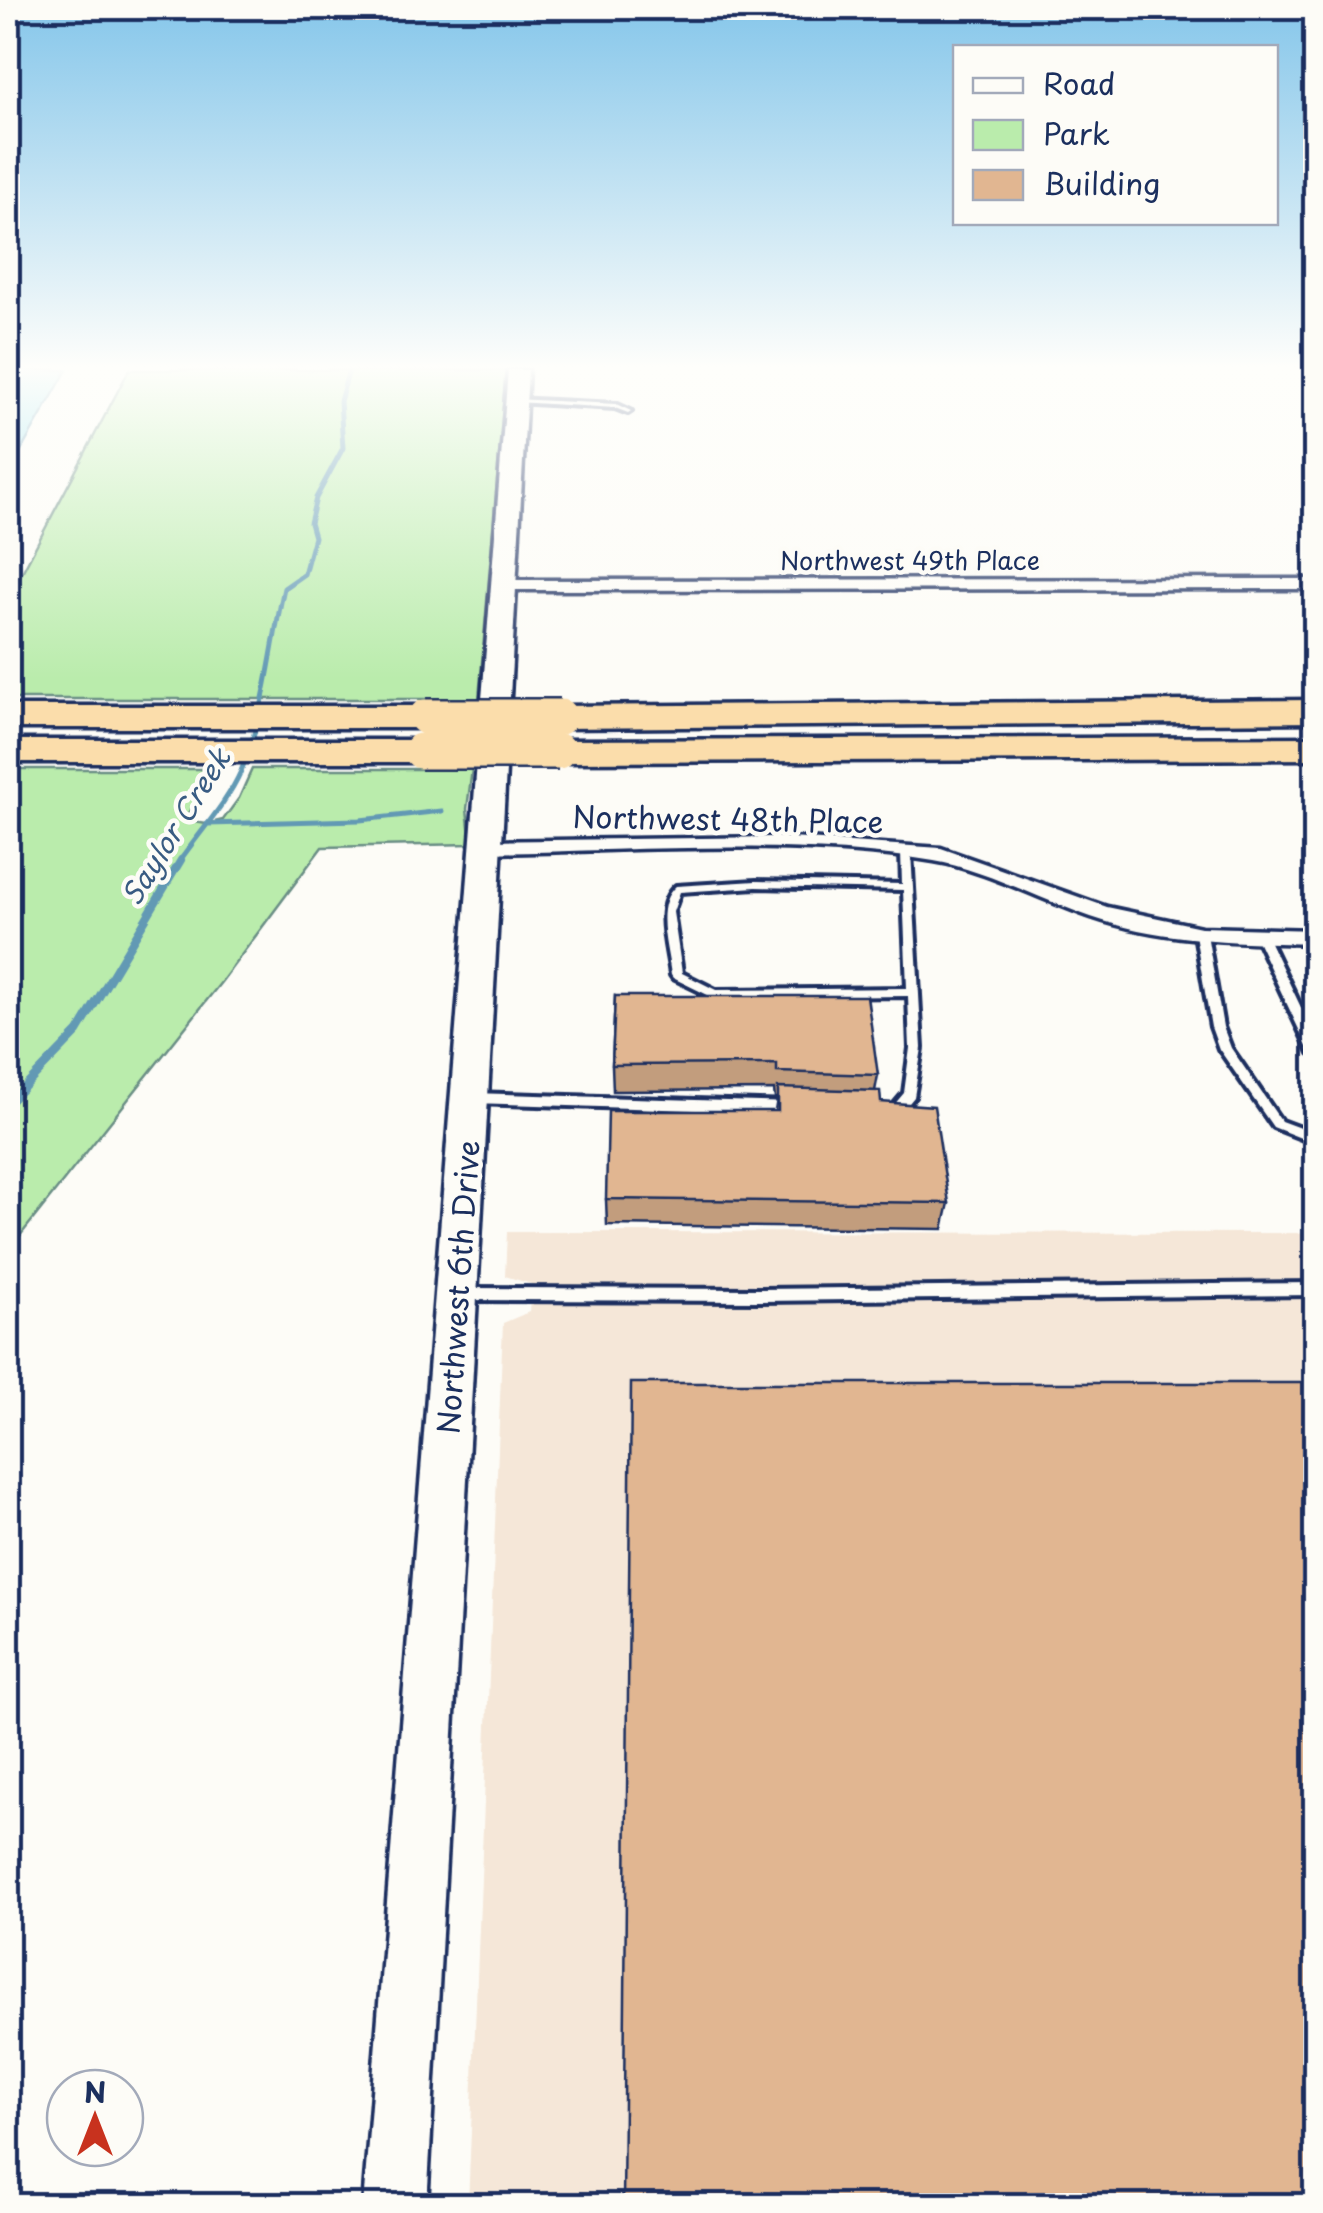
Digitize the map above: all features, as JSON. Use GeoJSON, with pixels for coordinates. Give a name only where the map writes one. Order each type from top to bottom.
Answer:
{"type":"FeatureCollection","features":[{"type":"Feature","properties":{"kind":"highway"},"geometry":{"type":"LineString","coordinates":[[559,734],[743,716],[1316,692]]}},
{"type":"Feature","properties":{"kind":"highway"},"geometry":{"type":"LineString","coordinates":[[743,716],[1316,711]]}},
{"type":"Feature","properties":{"kind":"highway"},"geometry":{"type":"LineString","coordinates":[[8,717],[177,717],[329,734]]}},
{"type":"Feature","properties":{"kind":"highway"},"geometry":{"type":"LineString","coordinates":[[8,751],[163,751],[329,734],[559,734],[728,750],[1316,774]]}},
{"type":"Feature","properties":{"kind":"highway"},"geometry":{"type":"LineString","coordinates":[[728,750],[1316,748]]}},
{"type":"Feature","properties":{"kind":"main road","name":"Northwest 6th Drive"},"geometry":{"type":"LineString","coordinates":[[395,2206],[511,473]]}},
{"type":"Feature","properties":{"kind":"street","name":"Northwest 49th Place"},"geometry":{"type":"LineString","coordinates":[[504,585],[1316,584]]}},
{"type":"Feature","properties":{"kind":"street","name":"Northwest 48th Place"},"geometry":{"type":"LineString","coordinates":[[487,847],[776,842],[941,855],[1102,913],[1201,934],[1316,937]]}},
{"type":"Feature","properties":{"kind":"lane"},"geometry":{"type":"LineString","coordinates":[[877,1110],[896,1111],[910,1094],[916,1048],[906,852]]}},
{"type":"Feature","properties":{"kind":"lane"},"geometry":{"type":"LineString","coordinates":[[905,887],[756,884],[676,888],[668,912],[677,975],[714,994],[911,992]]}},
{"type":"Feature","properties":{"kind":"lane"},"geometry":{"type":"LineString","coordinates":[[1201,934],[1216,1027],[1225,1049],[1278,1124],[1316,1138]]}},
{"type":"Feature","properties":{"kind":"lane"},"geometry":{"type":"LineString","coordinates":[[1262,936],[1316,1052]]}},
{"type":"Feature","properties":{"kind":"lane"},"geometry":{"type":"LineString","coordinates":[[470,1097],[800,1108]]}},
{"type":"Feature","properties":{"kind":"lane"},"geometry":{"type":"LineString","coordinates":[[456,1294],[642,1296],[1316,1289]]}},
{"type":"Feature","properties":{"kind":"shaded area"},"geometry":{"type":"Polygon","coordinates":[[[507,1232],[1315,1233],[1315,2205],[468,2206],[503,1323],[529,1312],[531,1284],[505,1276],[507,1232]]]}},
{"type":"Feature","properties":{"kind":"green space"},"geometry":{"type":"Polygon","coordinates":[[[74,473],[498,473],[479,699],[8,699],[8,599],[74,473]]]}},
{"type":"Feature","properties":{"kind":"green space"},"geometry":{"type":"Polygon","coordinates":[[[8,769],[215,769],[184,820],[206,824],[223,820],[239,798],[252,769],[472,769],[467,809],[471,844],[322,847],[222,981],[8,1251],[8,769]]]}},
{"type":"Feature","properties":{"kind":"building"},"geometry":{"type":"Polygon","coordinates":[[[615,996],[867,996],[878,1075],[777,1072],[777,1064],[612,1065],[615,996]]]}},
{"type":"Feature","properties":{"kind":"building"},"geometry":{"type":"Polygon","coordinates":[[[778,1088],[880,1091],[881,1102],[934,1106],[949,1203],[606,1199],[608,1111],[778,1111],[778,1088]]]}},
{"type":"Feature","properties":{"kind":"building"},"geometry":{"type":"Polygon","coordinates":[[[631,1383],[1316,1383],[1316,2206],[623,2206],[631,1383]]]}},
{"type":"Feature","properties":{"kind":"waterway","name":"Saylor Creek"},"geometry":{"type":"LineString","coordinates":[[179,862],[241,771],[262,704],[284,588],[304,574],[314,537],[310,523],[316,498],[329,473]]}},
{"type":"Feature","properties":{"kind":"waterway"},"geometry":{"type":"LineString","coordinates":[[207,824],[360,820],[442,811]]}},
{"type":"Feature","properties":{"kind":"waterway","name":"Saylor Creek"},"geometry":{"type":"LineString","coordinates":[[8,1104],[78,1032],[181,860]]}}]}
